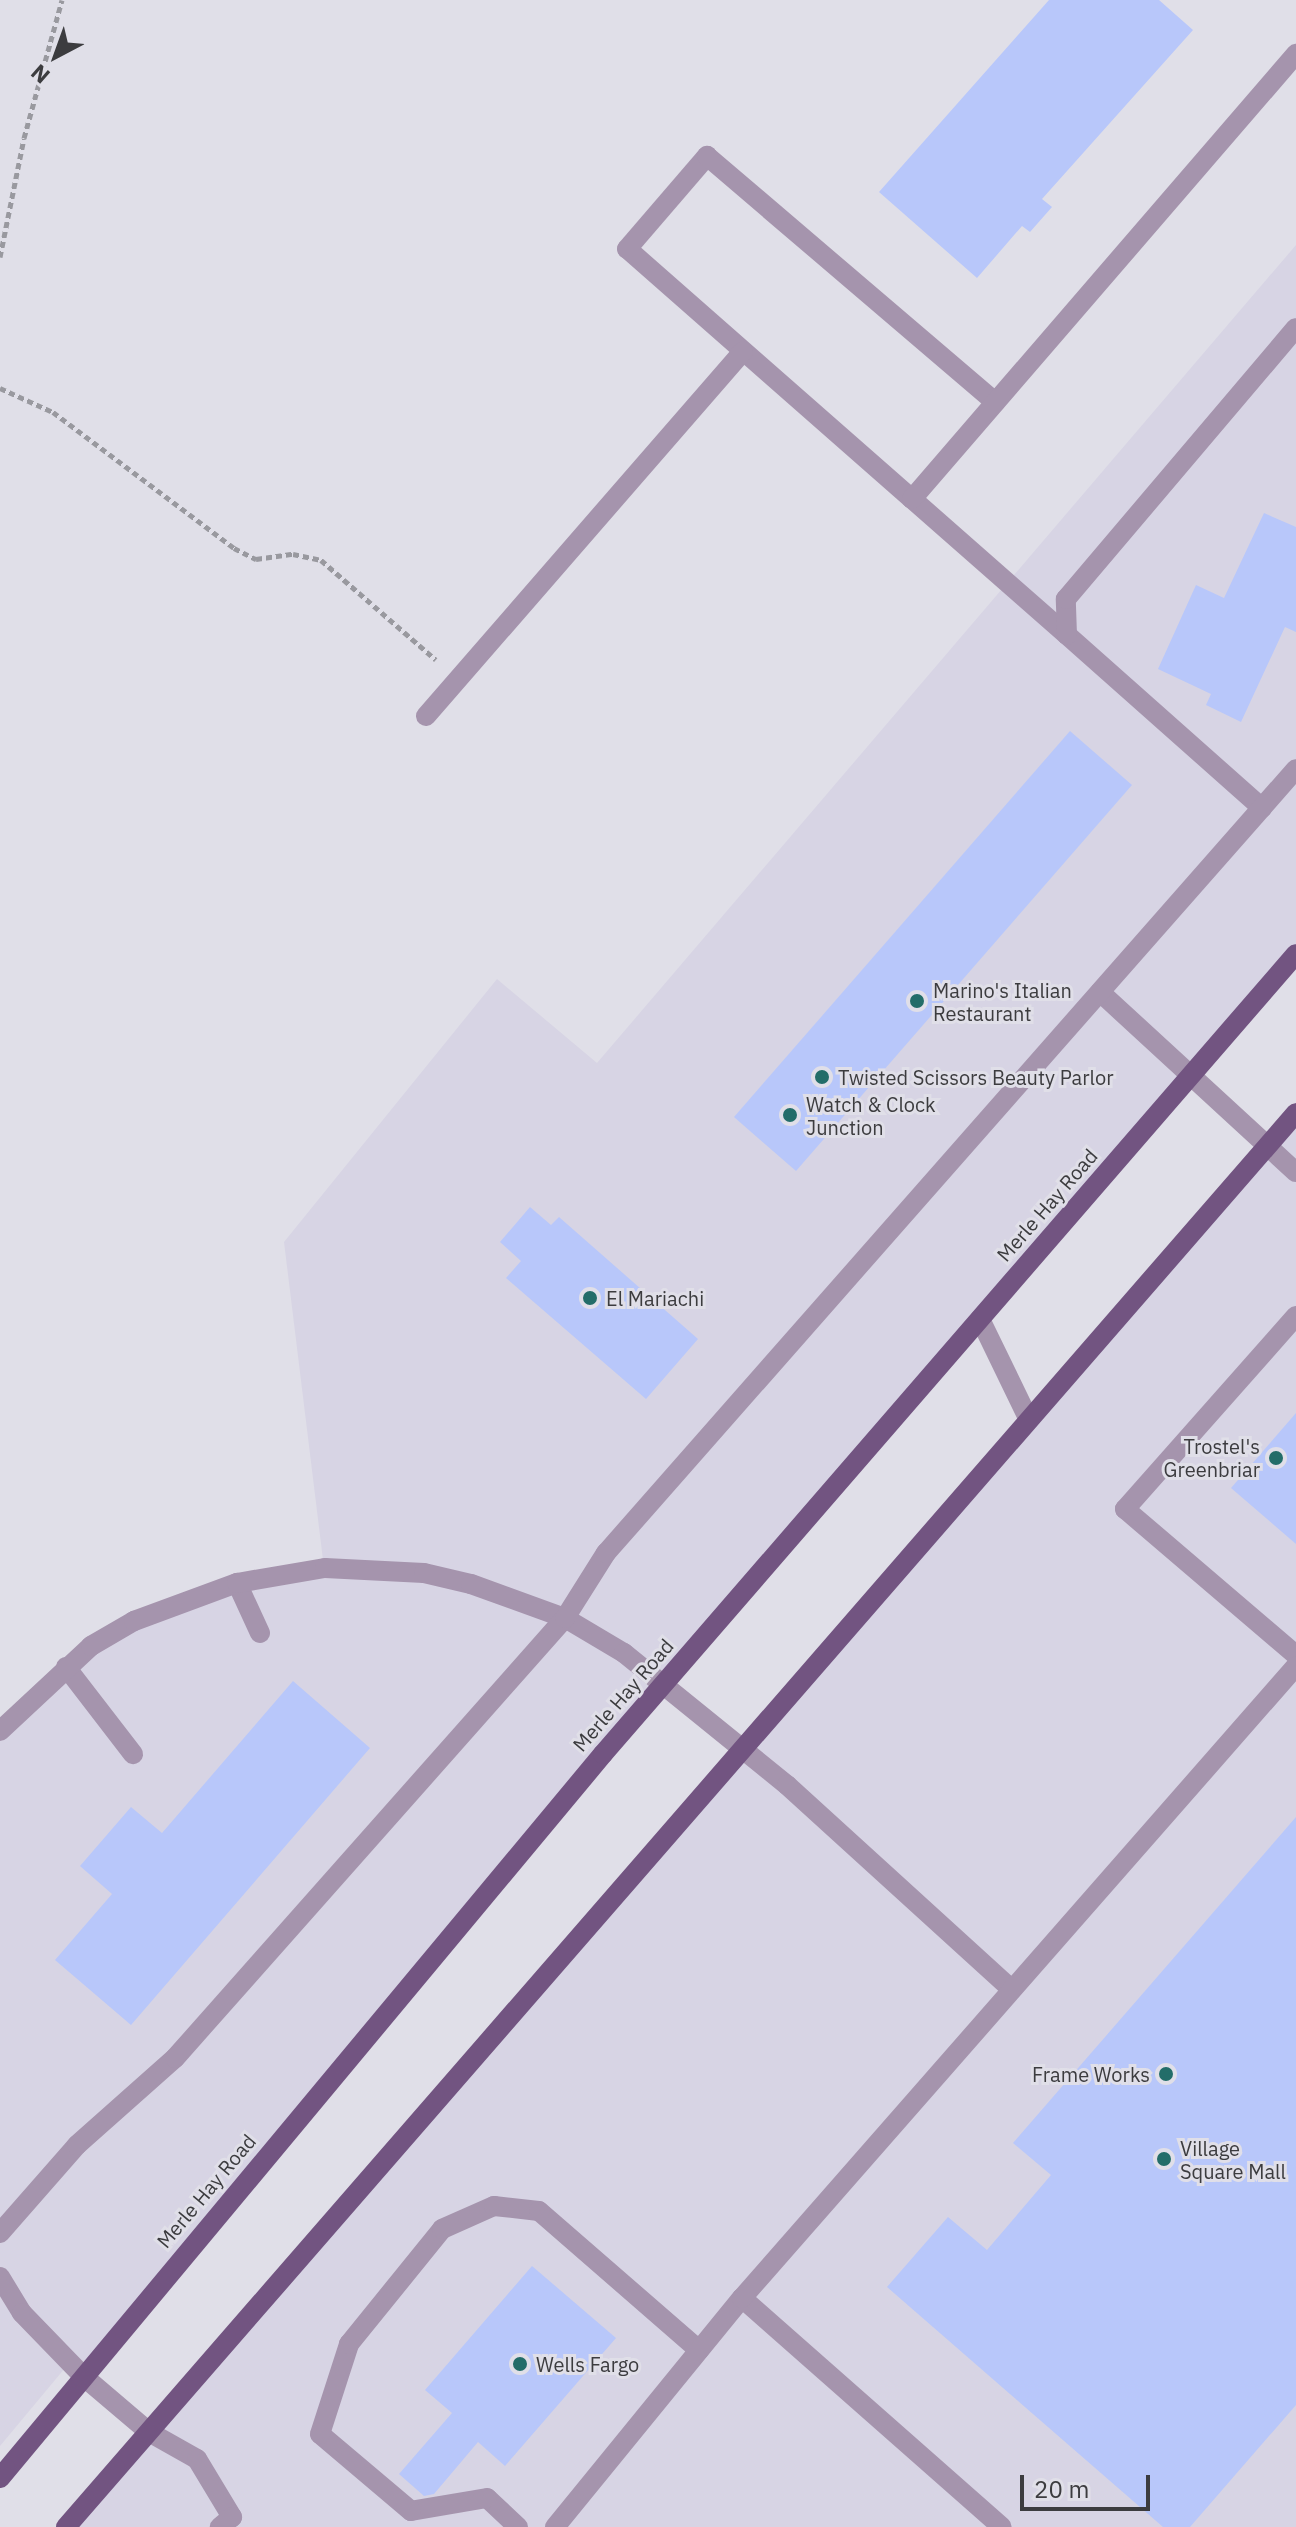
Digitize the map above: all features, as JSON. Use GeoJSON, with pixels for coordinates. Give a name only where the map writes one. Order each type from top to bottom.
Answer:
{"type":"FeatureCollection","features":[{"type":"Feature","properties":{"kind":"main road","name":"Merle Hay Road"},"geometry":{"type":"LineString","coordinates":[[0,2478],[665,1684],[1296,954]]}},
{"type":"Feature","properties":{"kind":"main road"},"geometry":{"type":"LineString","coordinates":[[66,2527],[745,1751],[1296,1113]]}},
{"type":"Feature","properties":{"kind":"street"},"geometry":{"type":"LineString","coordinates":[[912,499],[1296,54]]}},
{"type":"Feature","properties":{"kind":"street"},"geometry":{"type":"LineString","coordinates":[[995,402],[707,156],[627,249],[1262,808]]}},
{"type":"Feature","properties":{"kind":"street"},"geometry":{"type":"LineString","coordinates":[[1067,635],[1066,599],[1296,328]]}},
{"type":"Feature","properties":{"kind":"street"},"geometry":{"type":"LineString","coordinates":[[426,716],[743,351]]}},
{"type":"Feature","properties":{"kind":"street"},"geometry":{"type":"LineString","coordinates":[[0,2233],[77,2145],[175,2058],[565,1618],[606,1553],[1296,769]]}},
{"type":"Feature","properties":{"kind":"street"},"geometry":{"type":"LineString","coordinates":[[1100,992],[1296,1172]]}},
{"type":"Feature","properties":{"kind":"street"},"geometry":{"type":"LineString","coordinates":[[1296,1316],[1125,1509],[1296,1655]]}},
{"type":"Feature","properties":{"kind":"street"},"geometry":{"type":"LineString","coordinates":[[980,1319],[1029,1420]]}},
{"type":"Feature","properties":{"kind":"street"},"geometry":{"type":"LineString","coordinates":[[0,1731],[66,1667],[134,1621],[237,1583],[325,1568],[424,1573],[520,1598],[565,1618],[665,1684],[745,1751],[1012,1990]]}},
{"type":"Feature","properties":{"kind":"street"},"geometry":{"type":"LineString","coordinates":[[237,1583],[260,1633]]}},
{"type":"Feature","properties":{"kind":"street"},"geometry":{"type":"LineString","coordinates":[[555,2527],[742,2298],[1296,1666]]}},
{"type":"Feature","properties":{"kind":"street"},"geometry":{"type":"LineString","coordinates":[[66,1667],[133,1754]]}},
{"type":"Feature","properties":{"kind":"street"},"geometry":{"type":"LineString","coordinates":[[518,2527],[487,2498],[411,2511],[320,2434],[349,2344],[442,2229],[494,2206],[539,2211],[699,2350]]}},
{"type":"Feature","properties":{"kind":"street"},"geometry":{"type":"LineString","coordinates":[[0,2277],[22,2313],[83,2376],[149,2432],[197,2459],[233,2524]]}},
{"type":"Feature","properties":{"kind":"street"},"geometry":{"type":"LineString","coordinates":[[742,2298],[1002,2527]]}},
{"type":"Feature","properties":{"kind":"path"},"geometry":{"type":"LineString","coordinates":[[0,257],[24,138],[62,0]]}},
{"type":"Feature","properties":{"kind":"path"},"geometry":{"type":"LineString","coordinates":[[0,388],[53,412],[234,548],[256,559],[293,554],[321,560],[458,679]]}},
{"type":"Feature","properties":{"kind":"shaded area"},"geometry":{"type":"Polygon","coordinates":[[[1296,245],[1296,956],[83,2376],[70,2362],[0,2446],[0,1731],[134,1621],[324,1568],[284,1242],[497,979],[597,1063],[1296,245]]]}},
{"type":"Feature","properties":{"kind":"shaded area"},"geometry":{"type":"Polygon","coordinates":[[[1296,1109],[1296,2527],[60,2527],[1296,1109]]]}},
{"type":"Feature","properties":{"kind":"building"},"geometry":{"type":"Polygon","coordinates":[[[1049,0],[1159,0],[1193,30],[1042,199],[1052,207],[1030,232],[1022,226],[977,278],[879,192],[1049,0]]]}},
{"type":"Feature","properties":{"kind":"building"},"geometry":{"type":"Polygon","coordinates":[[[1264,513],[1296,527],[1296,632],[1285,627],[1241,722],[1206,705],[1211,694],[1158,669],[1196,585],[1224,598],[1264,513]]]}},
{"type":"Feature","properties":{"kind":"building"},"geometry":{"type":"Polygon","coordinates":[[[1070,731],[1132,785],[796,1171],[734,1117],[1070,731]]]}},
{"type":"Feature","properties":{"kind":"building","name":"El Mariachi"},"geometry":{"type":"Polygon","coordinates":[[[530,1207],[551,1225],[559,1217],[698,1339],[646,1399],[506,1278],[521,1261],[500,1242],[530,1207]]]}},
{"type":"Feature","properties":{"kind":"building","name":"Trostel's Greenbriar"},"geometry":{"type":"Polygon","coordinates":[[[1296,1413],[1296,1544],[1231,1488],[1296,1413]]]}},
{"type":"Feature","properties":{"kind":"building"},"geometry":{"type":"Polygon","coordinates":[[[293,1681],[370,1748],[131,2025],[55,1960],[112,1894],[80,1866],[131,1807],[162,1833],[293,1681]]]}},
{"type":"Feature","properties":{"kind":"building","name":"Village Square Mall"},"geometry":{"type":"Polygon","coordinates":[[[1296,1817],[1296,2405],[1190,2527],[1163,2527],[887,2287],[948,2217],[987,2250],[1051,2175],[1013,2143],[1296,1817]]]}},
{"type":"Feature","properties":{"kind":"building","name":"Wells Fargo"},"geometry":{"type":"Polygon","coordinates":[[[532,2266],[616,2338],[505,2466],[478,2442],[434,2494],[424,2496],[399,2474],[452,2413],[425,2390],[532,2266]]]}},
{"type":"Feature","properties":{"kind":"place","name":"Marino's Italian Restaurant"},"geometry":{"type":"Point","coordinates":[917,1001]}},
{"type":"Feature","properties":{"kind":"place","name":"Twisted Scissors Beauty Parlor"},"geometry":{"type":"Point","coordinates":[822,1077]}},
{"type":"Feature","properties":{"kind":"place","name":"Watch & Clock Junction"},"geometry":{"type":"Point","coordinates":[790,1115]}},
{"type":"Feature","properties":{"kind":"place","name":"El Mariachi"},"geometry":{"type":"Point","coordinates":[590,1298]}},
{"type":"Feature","properties":{"kind":"place","name":"Trostel's Greenbriar"},"geometry":{"type":"Point","coordinates":[1276,1458]}},
{"type":"Feature","properties":{"kind":"place","name":"Frame Works"},"geometry":{"type":"Point","coordinates":[1166,2074]}},
{"type":"Feature","properties":{"kind":"place","name":"Village Square Mall"},"geometry":{"type":"Point","coordinates":[1164,2159]}},
{"type":"Feature","properties":{"kind":"place","name":"Wells Fargo"},"geometry":{"type":"Point","coordinates":[520,2364]}}]}
